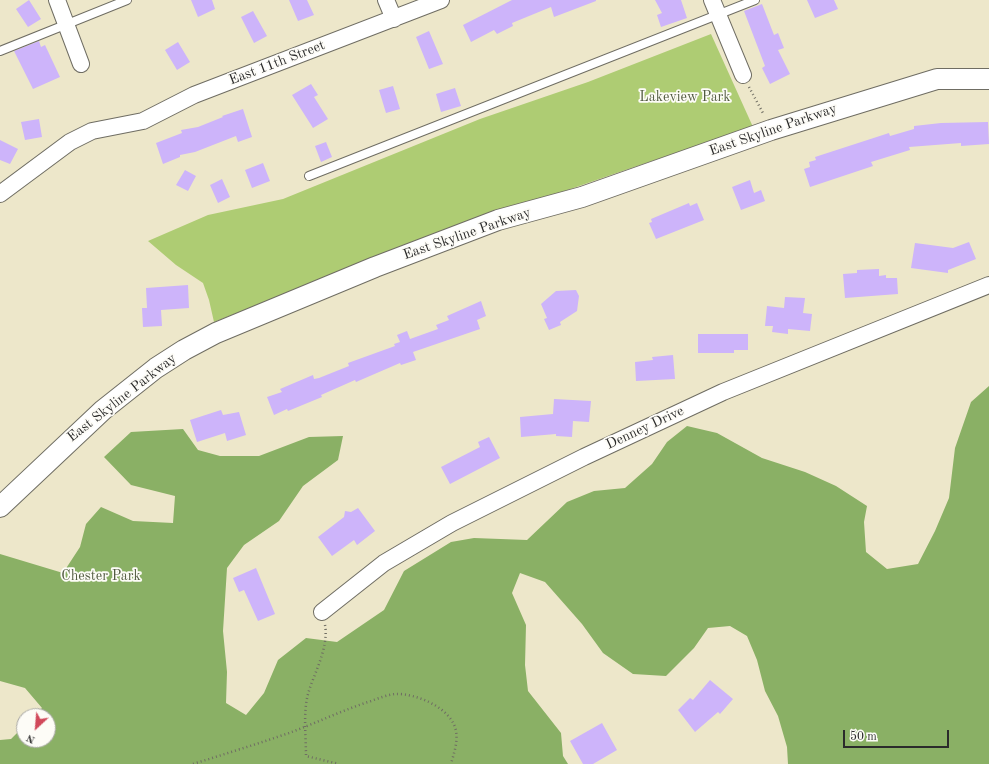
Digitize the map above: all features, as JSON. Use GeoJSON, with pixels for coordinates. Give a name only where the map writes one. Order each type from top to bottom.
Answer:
{"type":"FeatureCollection","features":[{"type":"Feature","properties":{"kind":"street"},"geometry":{"type":"LineString","coordinates":[[57,0],[81,64]]}},
{"type":"Feature","properties":{"kind":"street"},"geometry":{"type":"LineString","coordinates":[[386,0],[394,18]]}},
{"type":"Feature","properties":{"kind":"street","name":"East 11th Street"},"geometry":{"type":"LineString","coordinates":[[1,192],[70,142],[92,131],[143,121],[194,95],[441,0]]}},
{"type":"Feature","properties":{"kind":"street"},"geometry":{"type":"LineString","coordinates":[[712,0],[743,75]]}},
{"type":"Feature","properties":{"kind":"street","name":"East Skyline Parkway"},"geometry":{"type":"LineString","coordinates":[[0,507],[103,410],[156,368],[184,350],[216,333],[368,270],[498,220],[582,197],[771,130],[937,79],[989,79]]}},
{"type":"Feature","properties":{"kind":"street","name":"Denney Drive"},"geometry":{"type":"LineString","coordinates":[[322,612],[384,563],[452,523],[584,457],[723,392],[989,285]]}},
{"type":"Feature","properties":{"kind":"lane"},"geometry":{"type":"LineString","coordinates":[[0,51],[127,0]]}},
{"type":"Feature","properties":{"kind":"lane"},"geometry":{"type":"LineString","coordinates":[[309,176],[718,16],[755,0]]}},
{"type":"Feature","properties":{"kind":"path"},"geometry":{"type":"LineString","coordinates":[[743,75],[771,130]]}},
{"type":"Feature","properties":{"kind":"path"},"geometry":{"type":"LineString","coordinates":[[322,612],[326,632],[314,680],[308,694],[305,726],[306,756],[339,764]]}},
{"type":"Feature","properties":{"kind":"path"},"geometry":{"type":"LineString","coordinates":[[193,764],[305,726],[354,706],[395,694],[415,696],[432,704],[444,712],[456,729],[457,741],[451,764]]}},
{"type":"Feature","properties":{"kind":"green space","name":"Lakeview Park"},"geometry":{"type":"Polygon","coordinates":[[[711,34],[753,127],[482,220],[347,270],[214,322],[203,283],[176,265],[148,241],[208,215],[283,199],[480,119],[588,82],[711,34]]]}},
{"type":"Feature","properties":{"kind":"green space","name":"Chester Park"},"geometry":{"type":"Polygon","coordinates":[[[989,386],[989,764],[788,764],[787,747],[778,716],[765,691],[757,660],[747,636],[730,626],[708,628],[694,648],[666,676],[633,674],[603,653],[582,624],[545,582],[520,573],[512,593],[526,625],[525,665],[528,691],[561,733],[563,756],[568,764],[0,764],[0,740],[11,739],[16,734],[16,748],[56,748],[56,708],[42,708],[25,688],[0,681],[0,554],[63,573],[80,547],[86,524],[101,507],[133,521],[173,523],[175,496],[131,485],[104,457],[131,432],[183,429],[198,450],[220,456],[259,456],[309,437],[343,436],[338,460],[303,486],[279,521],[244,545],[227,568],[223,631],[227,672],[226,703],[246,715],[264,693],[278,660],[306,638],[337,642],[384,610],[404,571],[451,542],[474,538],[527,540],[567,502],[594,491],[625,488],[652,464],[667,442],[687,426],[717,433],[762,458],[805,472],[836,486],[867,506],[864,522],[866,552],[887,569],[918,564],[935,531],[949,498],[955,448],[971,402],[989,386]]]}},
{"type":"Feature","properties":{"kind":"building"},"geometry":{"type":"Polygon","coordinates":[[[29,0],[41,19],[28,27],[16,9],[29,0]]]}},
{"type":"Feature","properties":{"kind":"building"},"geometry":{"type":"Polygon","coordinates":[[[191,0],[212,0],[215,9],[198,17],[191,0]]]}},
{"type":"Feature","properties":{"kind":"building"},"geometry":{"type":"Polygon","coordinates":[[[289,0],[307,0],[314,15],[298,21],[289,0]]]}},
{"type":"Feature","properties":{"kind":"building"},"geometry":{"type":"Polygon","coordinates":[[[512,0],[596,1],[554,17],[551,7],[512,23],[513,26],[497,34],[494,30],[471,42],[463,25],[512,0]]]}},
{"type":"Feature","properties":{"kind":"building"},"geometry":{"type":"Polygon","coordinates":[[[655,0],[681,0],[687,18],[661,27],[657,15],[662,13],[655,0]]]}},
{"type":"Feature","properties":{"kind":"building"},"geometry":{"type":"Polygon","coordinates":[[[807,0],[834,0],[838,9],[815,18],[807,0]]]}},
{"type":"Feature","properties":{"kind":"building"},"geometry":{"type":"Polygon","coordinates":[[[762,4],[774,35],[778,33],[784,48],[778,50],[790,74],[770,84],[762,68],[765,66],[744,11],[762,4]]]}},
{"type":"Feature","properties":{"kind":"building"},"geometry":{"type":"Polygon","coordinates":[[[253,11],[267,36],[254,43],[241,17],[253,11]]]}},
{"type":"Feature","properties":{"kind":"building"},"geometry":{"type":"Polygon","coordinates":[[[429,31],[443,64],[429,69],[416,37],[429,31]]]}},
{"type":"Feature","properties":{"kind":"building"},"geometry":{"type":"Polygon","coordinates":[[[39,41],[41,47],[45,45],[60,77],[33,89],[14,51],[39,41]]]}},
{"type":"Feature","properties":{"kind":"building"},"geometry":{"type":"Polygon","coordinates":[[[178,42],[190,62],[177,70],[165,50],[178,42]]]}},
{"type":"Feature","properties":{"kind":"building"},"geometry":{"type":"Polygon","coordinates":[[[311,84],[318,95],[314,97],[328,119],[313,128],[292,95],[311,84]]]}},
{"type":"Feature","properties":{"kind":"building"},"geometry":{"type":"Polygon","coordinates":[[[393,86],[400,109],[386,113],[379,90],[393,86]]]}},
{"type":"Feature","properties":{"kind":"building"},"geometry":{"type":"Polygon","coordinates":[[[455,88],[461,106],[441,112],[436,94],[455,88]]]}},
{"type":"Feature","properties":{"kind":"building"},"geometry":{"type":"Polygon","coordinates":[[[243,109],[252,137],[238,142],[236,136],[195,152],[180,155],[180,157],[163,164],[156,143],[182,133],[181,130],[198,127],[223,117],[222,116],[243,109]]]}},
{"type":"Feature","properties":{"kind":"building"},"geometry":{"type":"Polygon","coordinates":[[[39,119],[42,137],[25,140],[21,122],[39,119]]]}},
{"type":"Feature","properties":{"kind":"building"},"geometry":{"type":"Polygon","coordinates":[[[988,122],[989,144],[961,146],[961,143],[909,147],[910,150],[871,162],[873,166],[810,187],[804,169],[810,167],[809,162],[816,160],[815,157],[889,133],[890,136],[914,129],[914,126],[941,123],[988,122]]]}},
{"type":"Feature","properties":{"kind":"building"},"geometry":{"type":"Polygon","coordinates":[[[0,140],[18,149],[10,164],[0,160],[0,140]]]}},
{"type":"Feature","properties":{"kind":"building"},"geometry":{"type":"Polygon","coordinates":[[[326,142],[332,157],[321,162],[315,146],[326,142]]]}},
{"type":"Feature","properties":{"kind":"building"},"geometry":{"type":"Polygon","coordinates":[[[263,163],[270,181],[252,188],[245,170],[263,163]]]}},
{"type":"Feature","properties":{"kind":"building"},"geometry":{"type":"Polygon","coordinates":[[[185,170],[196,176],[188,191],[176,185],[185,170]]]}},
{"type":"Feature","properties":{"kind":"building"},"geometry":{"type":"Polygon","coordinates":[[[222,179],[230,197],[218,203],[210,185],[222,179]]]}},
{"type":"Feature","properties":{"kind":"building"},"geometry":{"type":"Polygon","coordinates":[[[750,180],[754,193],[761,190],[765,201],[741,210],[732,187],[750,180]]]}},
{"type":"Feature","properties":{"kind":"building"},"geometry":{"type":"Polygon","coordinates":[[[689,203],[690,206],[697,203],[704,220],[656,239],[649,223],[652,222],[651,219],[689,203]]]}},
{"type":"Feature","properties":{"kind":"building"},"geometry":{"type":"Polygon","coordinates":[[[969,242],[976,259],[948,270],[948,273],[911,268],[915,243],[953,248],[969,242]]]}},
{"type":"Feature","properties":{"kind":"building"},"geometry":{"type":"Polygon","coordinates":[[[879,269],[879,276],[886,275],[886,278],[897,278],[898,294],[845,298],[843,274],[857,273],[857,270],[879,269]]]}},
{"type":"Feature","properties":{"kind":"building"},"geometry":{"type":"Polygon","coordinates":[[[188,285],[189,308],[161,310],[162,326],[143,327],[142,308],[147,308],[146,288],[188,285]]]}},
{"type":"Feature","properties":{"kind":"building"},"geometry":{"type":"Polygon","coordinates":[[[576,290],[579,296],[577,311],[560,322],[561,325],[549,330],[544,319],[547,318],[541,304],[556,291],[576,290]]]}},
{"type":"Feature","properties":{"kind":"building"},"geometry":{"type":"Polygon","coordinates":[[[785,297],[805,298],[803,313],[812,314],[810,331],[788,329],[788,334],[772,332],[773,326],[765,326],[767,306],[784,308],[785,297]]]}},
{"type":"Feature","properties":{"kind":"building"},"geometry":{"type":"Polygon","coordinates":[[[481,301],[486,316],[477,320],[480,329],[413,352],[416,360],[401,365],[400,363],[356,382],[355,380],[321,395],[322,397],[274,415],[267,397],[282,392],[280,389],[313,375],[314,379],[319,378],[349,366],[348,363],[395,346],[394,344],[400,342],[397,335],[407,331],[410,339],[438,329],[436,325],[449,320],[447,316],[481,301]]]}},
{"type":"Feature","properties":{"kind":"building"},"geometry":{"type":"Polygon","coordinates":[[[698,334],[748,334],[748,350],[734,350],[734,353],[698,353],[698,334]]]}},
{"type":"Feature","properties":{"kind":"building"},"geometry":{"type":"Polygon","coordinates":[[[673,355],[675,379],[636,381],[635,362],[653,360],[652,357],[673,355]]]}},
{"type":"Feature","properties":{"kind":"building"},"geometry":{"type":"Polygon","coordinates":[[[554,399],[591,401],[589,422],[573,421],[572,437],[556,436],[556,434],[521,437],[520,417],[553,414],[554,399]]]}},
{"type":"Feature","properties":{"kind":"building"},"geometry":{"type":"Polygon","coordinates":[[[221,410],[223,415],[239,412],[246,435],[227,441],[225,433],[197,442],[190,420],[221,410]]]}},
{"type":"Feature","properties":{"kind":"building"},"geometry":{"type":"Polygon","coordinates":[[[489,437],[500,458],[450,484],[441,467],[480,447],[478,442],[489,437]]]}},
{"type":"Feature","properties":{"kind":"building"},"geometry":{"type":"Polygon","coordinates":[[[358,508],[375,531],[357,545],[354,540],[332,556],[318,537],[344,517],[345,511],[351,512],[358,508]]]}},
{"type":"Feature","properties":{"kind":"building"},"geometry":{"type":"Polygon","coordinates":[[[256,568],[275,614],[258,621],[244,590],[239,592],[233,578],[256,568]]]}},
{"type":"Feature","properties":{"kind":"building"},"geometry":{"type":"Polygon","coordinates":[[[710,680],[733,699],[720,714],[718,712],[695,732],[678,710],[690,698],[693,700],[710,680]]]}},
{"type":"Feature","properties":{"kind":"building"},"geometry":{"type":"Polygon","coordinates":[[[602,723],[617,750],[593,764],[583,764],[570,741],[602,723]]]}}]}
